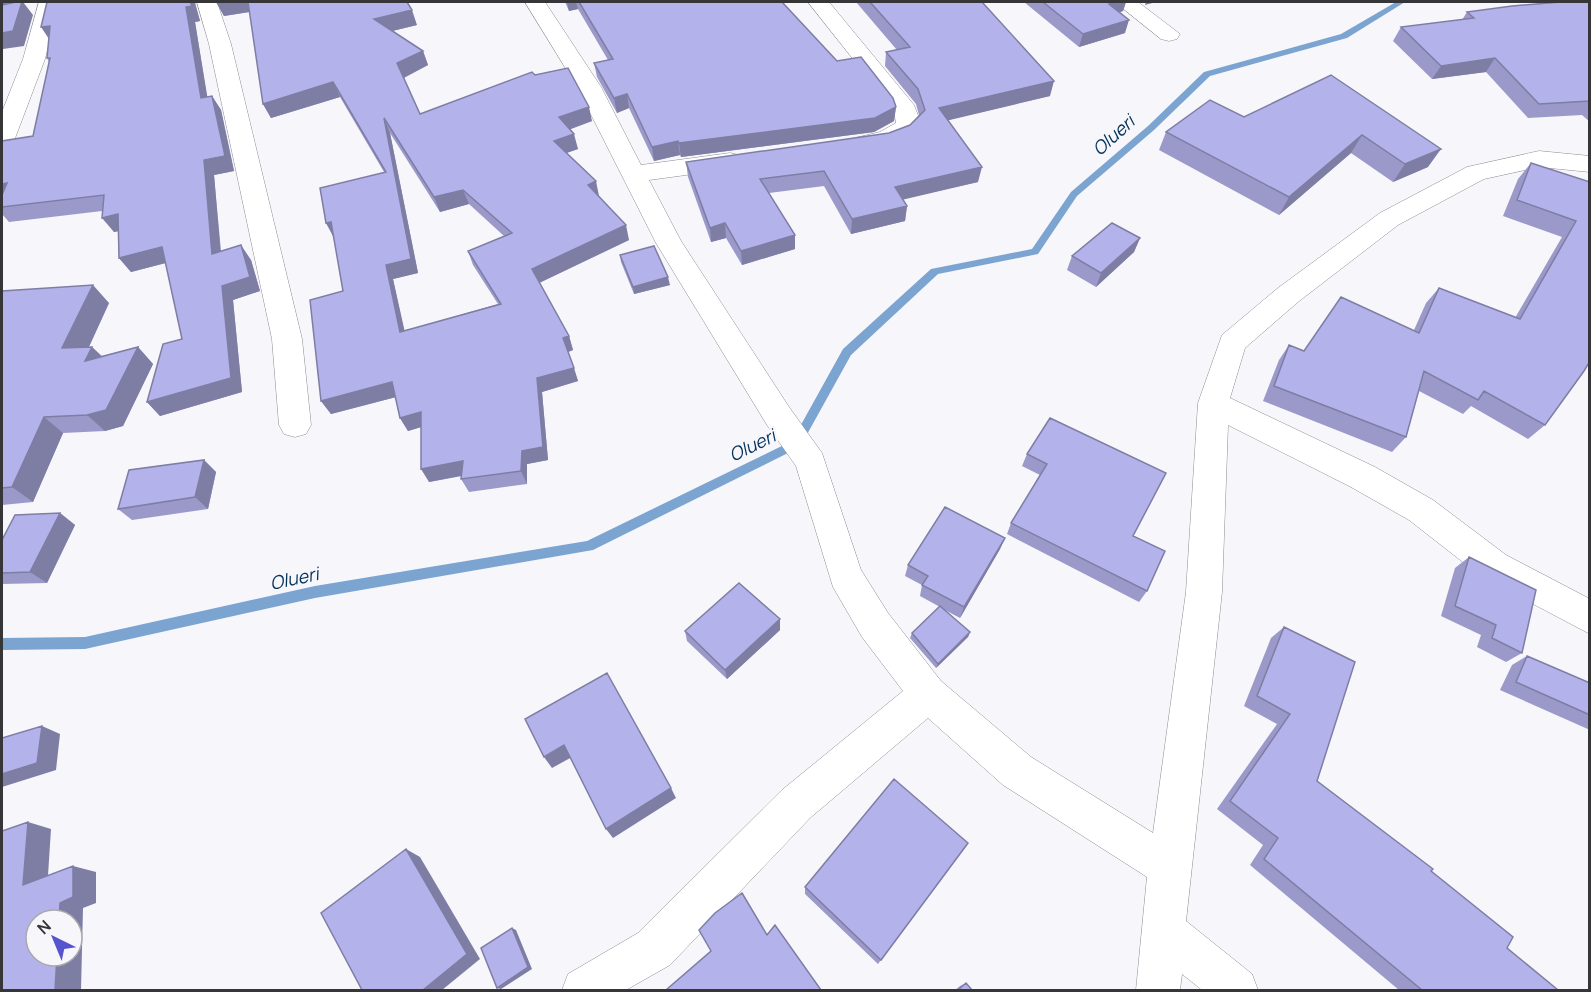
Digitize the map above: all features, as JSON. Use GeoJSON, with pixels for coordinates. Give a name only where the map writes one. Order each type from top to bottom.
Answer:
{"type":"FeatureCollection","features":[{"type":"Feature","properties":{"kind":"street"},"geometry":{"type":"LineString","coordinates":[[207,2],[220,44],[287,339],[295,424]]}},
{"type":"Feature","properties":{"kind":"street"},"geometry":{"type":"LineString","coordinates":[[535,2],[589,87],[669,243],[778,416],[811,462],[845,576],[875,626],[928,694],[1017,771],[1169,867]]}},
{"type":"Feature","properties":{"kind":"street"},"geometry":{"type":"LineString","coordinates":[[818,2],[883,80],[906,111],[909,123],[894,136],[843,146]]}},
{"type":"Feature","properties":{"kind":"street"},"geometry":{"type":"LineString","coordinates":[[1125,2],[1168,34]]}},
{"type":"Feature","properties":{"kind":"street"},"geometry":{"type":"LineString","coordinates":[[2,141],[34,58],[41,4]]}},
{"type":"Feature","properties":{"kind":"street"},"geometry":{"type":"LineString","coordinates":[[633,174],[750,159]]}},
{"type":"Feature","properties":{"kind":"street"},"geometry":{"type":"LineString","coordinates":[[1158,990],[1169,867],[1204,592],[1214,403],[1232,343],[1288,295],[1389,219],[1476,173],[1539,159],[1590,164]]}},
{"type":"Feature","properties":{"kind":"street"},"geometry":{"type":"LineString","coordinates":[[1214,403],[1296,446],[1363,477],[1421,510],[1494,566],[1590,618]]}},
{"type":"Feature","properties":{"kind":"street"},"geometry":{"type":"LineString","coordinates":[[584,990],[654,950],[796,804],[928,694]]}},
{"type":"Feature","properties":{"kind":"street"},"geometry":{"type":"LineString","coordinates":[[1163,930],[1236,990]]}},
{"type":"Feature","properties":{"kind":"building"},"geometry":{"type":"Polygon","coordinates":[[[22,2],[13,31],[2,33],[2,5],[22,2]]]}},
{"type":"Feature","properties":{"kind":"building"},"geometry":{"type":"Polygon","coordinates":[[[47,2],[190,2],[192,6],[186,7],[201,98],[212,96],[225,156],[204,160],[212,254],[241,245],[250,277],[222,286],[231,378],[147,402],[163,344],[182,339],[162,247],[119,258],[118,214],[102,218],[104,195],[2,207],[2,195],[7,183],[2,184],[2,141],[33,136],[50,58],[47,58],[50,26],[41,27],[47,2]]]}},
{"type":"Feature","properties":{"kind":"building"},"geometry":{"type":"Polygon","coordinates":[[[248,2],[407,2],[412,10],[374,19],[423,51],[397,63],[420,114],[532,72],[535,75],[568,68],[589,107],[559,117],[574,134],[554,141],[596,181],[588,185],[626,225],[532,269],[569,336],[563,338],[574,368],[537,378],[543,447],[522,451],[521,471],[461,479],[463,461],[421,469],[421,412],[400,418],[392,382],[321,401],[310,300],[343,291],[331,222],[326,223],[320,188],[386,172],[333,82],[263,104],[248,2]],[[384,118],[411,259],[386,265],[400,332],[501,304],[468,251],[512,233],[463,190],[434,197],[384,118]]]}},
{"type":"Feature","properties":{"kind":"building"},"geometry":{"type":"Polygon","coordinates":[[[579,2],[782,2],[837,61],[861,57],[893,98],[896,107],[875,118],[679,143],[678,141],[652,147],[627,94],[614,98],[594,63],[613,59],[579,2]]]}},
{"type":"Feature","properties":{"kind":"building"},"geometry":{"type":"Polygon","coordinates":[[[870,2],[982,2],[1054,81],[939,108],[982,167],[895,187],[907,206],[852,219],[824,171],[760,179],[795,235],[741,251],[725,223],[710,228],[686,162],[889,133],[910,125],[925,110],[918,89],[886,52],[910,47],[870,2]]]}},
{"type":"Feature","properties":{"kind":"building"},"geometry":{"type":"Polygon","coordinates":[[[1043,2],[1117,2],[1109,4],[1129,20],[1083,34],[1043,2]]]}},
{"type":"Feature","properties":{"kind":"building"},"geometry":{"type":"Polygon","coordinates":[[[1561,2],[1590,2],[1590,101],[1539,104],[1495,58],[1441,66],[1401,27],[1474,18],[1467,12],[1561,2]]]}},
{"type":"Feature","properties":{"kind":"building"},"geometry":{"type":"Polygon","coordinates":[[[1331,75],[1441,149],[1405,164],[1362,135],[1289,197],[1166,132],[1210,100],[1244,117],[1331,75]]]}},
{"type":"Feature","properties":{"kind":"building"},"geometry":{"type":"Polygon","coordinates":[[[1531,163],[1590,182],[1590,361],[1545,425],[1484,391],[1478,400],[1424,371],[1406,437],[1274,386],[1289,345],[1304,351],[1341,297],[1419,333],[1439,288],[1520,319],[1576,221],[1517,200],[1531,163]]]}},
{"type":"Feature","properties":{"kind":"building"},"geometry":{"type":"Polygon","coordinates":[[[1112,223],[1140,238],[1101,273],[1072,256],[1112,223]]]}},
{"type":"Feature","properties":{"kind":"building"},"geometry":{"type":"Polygon","coordinates":[[[654,246],[668,277],[633,287],[620,255],[654,246]]]}},
{"type":"Feature","properties":{"kind":"building"},"geometry":{"type":"Polygon","coordinates":[[[93,285],[62,348],[92,347],[85,361],[138,347],[106,410],[87,415],[44,417],[12,487],[2,488],[2,291],[93,285]]]}},
{"type":"Feature","properties":{"kind":"building"},"geometry":{"type":"Polygon","coordinates":[[[1050,418],[1166,473],[1133,536],[1165,551],[1147,591],[1011,523],[1047,464],[1027,454],[1050,418]]]}},
{"type":"Feature","properties":{"kind":"building"},"geometry":{"type":"Polygon","coordinates":[[[204,460],[195,497],[118,509],[129,470],[204,460]]]}},
{"type":"Feature","properties":{"kind":"building"},"geometry":{"type":"Polygon","coordinates":[[[945,507],[1005,538],[964,607],[922,585],[928,576],[908,565],[945,507]]]}},
{"type":"Feature","properties":{"kind":"building"},"geometry":{"type":"Polygon","coordinates":[[[60,513],[30,572],[2,573],[2,540],[15,515],[60,513]]]}},
{"type":"Feature","properties":{"kind":"building"},"geometry":{"type":"Polygon","coordinates":[[[1469,557],[1536,590],[1522,653],[1492,638],[1496,625],[1455,606],[1469,557]]]}},
{"type":"Feature","properties":{"kind":"building"},"geometry":{"type":"Polygon","coordinates":[[[739,583],[780,619],[725,670],[685,631],[739,583]]]}},
{"type":"Feature","properties":{"kind":"building"},"geometry":{"type":"Polygon","coordinates":[[[940,606],[970,632],[938,664],[912,633],[940,606]]]}},
{"type":"Feature","properties":{"kind":"building"},"geometry":{"type":"Polygon","coordinates":[[[1284,627],[1355,662],[1317,781],[1433,869],[1431,871],[1513,937],[1507,948],[1558,990],[1422,990],[1264,859],[1278,838],[1230,801],[1290,714],[1257,696],[1284,627]]]}},
{"type":"Feature","properties":{"kind":"building"},"geometry":{"type":"Polygon","coordinates":[[[1527,656],[1590,683],[1590,715],[1516,682],[1527,656]]]}},
{"type":"Feature","properties":{"kind":"building"},"geometry":{"type":"Polygon","coordinates":[[[607,673],[671,788],[606,829],[564,745],[544,757],[525,719],[607,673]]]}},
{"type":"Feature","properties":{"kind":"building"},"geometry":{"type":"Polygon","coordinates":[[[42,726],[37,763],[2,774],[2,738],[42,726]]]}},
{"type":"Feature","properties":{"kind":"building"},"geometry":{"type":"Polygon","coordinates":[[[894,779],[968,843],[881,960],[805,887],[894,779]]]}},
{"type":"Feature","properties":{"kind":"building"},"geometry":{"type":"Polygon","coordinates":[[[28,822],[23,885],[73,866],[73,897],[60,903],[60,908],[24,908],[24,968],[56,968],[55,990],[2,990],[2,831],[28,822]]]}},
{"type":"Feature","properties":{"kind":"building"},"geometry":{"type":"Polygon","coordinates":[[[406,849],[467,954],[423,990],[362,990],[321,913],[406,849]]]}},
{"type":"Feature","properties":{"kind":"building"},"geometry":{"type":"Polygon","coordinates":[[[742,893],[767,935],[775,925],[821,990],[666,990],[711,951],[699,930],[715,913],[742,893]]]}},
{"type":"Feature","properties":{"kind":"building"},"geometry":{"type":"Polygon","coordinates":[[[512,928],[528,967],[497,988],[481,948],[512,928]]]}},
{"type":"Feature","properties":{"kind":"building"},"geometry":{"type":"Polygon","coordinates":[[[966,983],[972,990],[958,990],[966,983]]]}},
{"type":"Feature","properties":{"kind":"waterway","name":"Olueri"},"geometry":{"type":"LineString","coordinates":[[2,644],[85,643],[315,592],[589,546],[796,444],[847,352],[935,271],[1035,252],[1074,194],[1151,128],[1207,74],[1344,36],[1401,2]]}}]}
